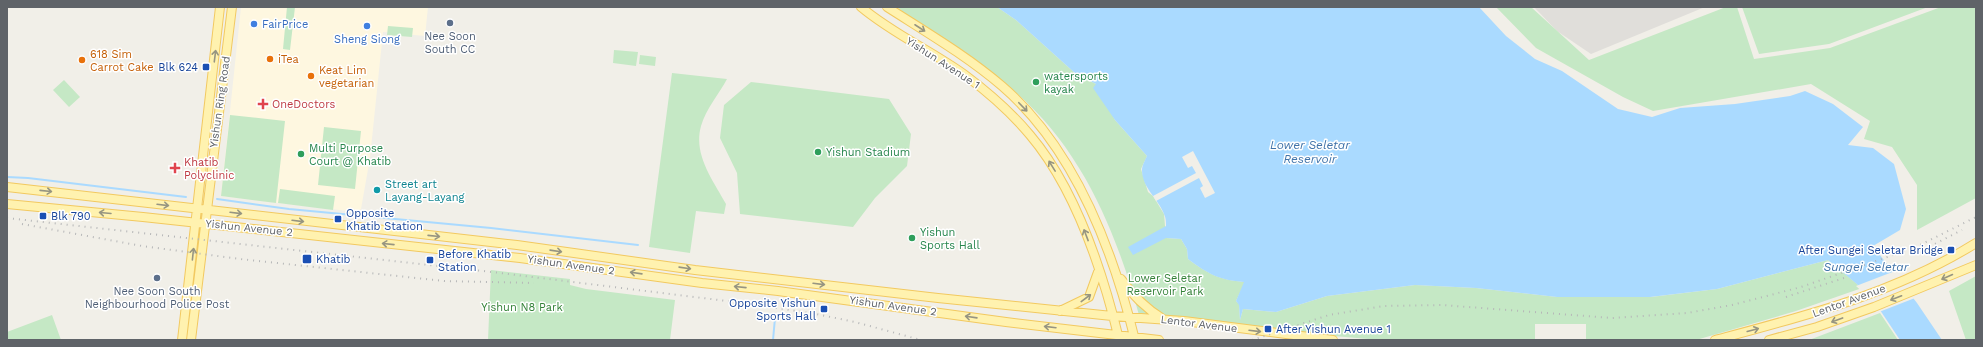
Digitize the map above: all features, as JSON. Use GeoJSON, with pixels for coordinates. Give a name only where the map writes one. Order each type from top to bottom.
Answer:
{"type":"FeatureCollection","features":[{"type":"Feature","properties":{"kind":"main road","name":"Yishun Ring Road"},"geometry":{"type":"LineString","coordinates":[[182,340],[220,7]]}},
{"type":"Feature","properties":{"kind":"main road","name":"Yishun Ring Road"},"geometry":{"type":"LineString","coordinates":[[191,340],[232,7]]}},
{"type":"Feature","properties":{"kind":"main road","name":"Yishun Avenue 1"},"geometry":{"type":"LineString","coordinates":[[861,7],[910,41],[964,74],[1005,108],[1030,135],[1047,158],[1070,200],[1087,239],[1118,338]]}},
{"type":"Feature","properties":{"kind":"main road","name":"Yishun Avenue 1"},"geometry":{"type":"LineString","coordinates":[[887,7],[977,66],[1003,87],[1049,138],[1078,185],[1117,274],[1134,339]]}},
{"type":"Feature","properties":{"kind":"main road"},"geometry":{"type":"LineString","coordinates":[[1070,200],[1076,203],[1081,202],[1082,199],[1078,185]]}},
{"type":"Feature","properties":{"kind":"main road","name":"Yishun Avenue 2"},"geometry":{"type":"LineString","coordinates":[[7,187],[498,243],[695,270],[1112,316]]}},
{"type":"Feature","properties":{"kind":"main road","name":"Yishun Avenue 2"},"geometry":{"type":"LineString","coordinates":[[7,204],[196,222],[497,256],[1134,339]]}},
{"type":"Feature","properties":{"kind":"main road"},"geometry":{"type":"LineString","coordinates":[[497,256],[491,253],[489,248],[491,245],[498,243]]}},
{"type":"Feature","properties":{"kind":"main road","name":"Lentor Avenue"},"geometry":{"type":"LineString","coordinates":[[1715,340],[1816,313],[1866,295],[1908,279],[1957,255],[1976,243]]}},
{"type":"Feature","properties":{"kind":"main road","name":"Lentor Avenue"},"geometry":{"type":"LineString","coordinates":[[1769,340],[1817,327],[1874,307],[1976,265]]}},
{"type":"Feature","properties":{"kind":"main road"},"geometry":{"type":"LineString","coordinates":[[1058,311],[1089,297],[1098,272]]}},
{"type":"Feature","properties":{"kind":"main road"},"geometry":{"type":"LineString","coordinates":[[1117,274],[1136,299],[1164,320]]}},
{"type":"Feature","properties":{"kind":"main road","name":"Lentor Avenue"},"geometry":{"type":"LineString","coordinates":[[1112,316],[1164,320],[1332,340]]}},
{"type":"Feature","properties":{"kind":"main road"},"geometry":{"type":"LineString","coordinates":[[1088,332],[1096,340]]}},
{"type":"Feature","properties":{"kind":"main road","name":"Lentor Avenue"},"geometry":{"type":"LineString","coordinates":[[1134,339],[1154,340]]}},
{"type":"Feature","properties":{"kind":"shaded area"},"geometry":{"type":"Polygon","coordinates":[[[241,7],[428,7],[425,36],[383,32],[370,158],[361,209],[357,212],[221,196],[241,7]]]}},
{"type":"Feature","properties":{"kind":"shaded area"},"geometry":{"type":"Polygon","coordinates":[[[1534,7],[1705,7],[1591,54],[1557,31],[1534,7]]]}},
{"type":"Feature","properties":{"kind":"green space"},"geometry":{"type":"Polygon","coordinates":[[[287,7],[295,7],[290,50],[283,49],[287,7]]]}},
{"type":"Feature","properties":{"kind":"green space","name":"Lower Seletar Reservoir Park"},"geometry":{"type":"Polygon","coordinates":[[[897,7],[997,7],[1016,20],[1076,74],[1096,84],[1115,120],[1147,156],[1141,169],[1148,192],[1153,196],[1164,214],[1166,238],[1181,239],[1187,249],[1188,259],[1202,269],[1221,278],[1245,282],[1236,301],[1239,304],[1240,320],[1243,309],[1276,312],[1327,296],[1415,285],[1476,288],[1557,297],[1651,297],[1717,289],[1828,260],[1862,288],[1796,311],[1696,340],[1586,340],[1586,324],[1535,324],[1535,340],[1380,340],[1242,328],[1139,315],[1118,250],[1105,218],[1090,187],[1073,158],[1053,131],[1030,106],[1004,83],[923,27],[897,7]]]}},
{"type":"Feature","properties":{"kind":"green space"},"geometry":{"type":"Polygon","coordinates":[[[1496,7],[1531,7],[1589,60],[1726,7],[1737,7],[1754,59],[1830,48],[1941,7],[1976,7],[1976,198],[1917,230],[1917,185],[1892,147],[1864,139],[1870,121],[1811,84],[1653,111],[1623,97],[1536,48],[1496,7]]]}},
{"type":"Feature","properties":{"kind":"green space"},"geometry":{"type":"Polygon","coordinates":[[[1742,7],[1928,7],[1829,44],[1759,54],[1742,7]]]}},
{"type":"Feature","properties":{"kind":"green space"},"geometry":{"type":"Polygon","coordinates":[[[388,26],[413,28],[412,37],[387,35],[388,26]]]}},
{"type":"Feature","properties":{"kind":"green space"},"geometry":{"type":"Polygon","coordinates":[[[614,50],[638,52],[636,66],[613,63],[614,50]]]}},
{"type":"Feature","properties":{"kind":"green space"},"geometry":{"type":"Polygon","coordinates":[[[640,55],[656,57],[655,66],[639,64],[640,55]]]}},
{"type":"Feature","properties":{"kind":"green space"},"geometry":{"type":"Polygon","coordinates":[[[672,73],[727,79],[703,120],[699,137],[702,157],[706,167],[726,204],[724,214],[696,211],[690,253],[649,247],[672,73]]]}},
{"type":"Feature","properties":{"kind":"green space"},"geometry":{"type":"Polygon","coordinates":[[[64,80],[80,97],[69,107],[53,90],[64,80]]]}},
{"type":"Feature","properties":{"kind":"green space","name":"Yishun Stadium"},"geometry":{"type":"Polygon","coordinates":[[[751,82],[889,99],[911,134],[907,166],[875,198],[853,227],[740,214],[737,173],[720,138],[724,105],[751,82]]]}},
{"type":"Feature","properties":{"kind":"green space"},"geometry":{"type":"Polygon","coordinates":[[[230,115],[285,121],[276,203],[221,196],[230,115]]]}},
{"type":"Feature","properties":{"kind":"green space"},"geometry":{"type":"Polygon","coordinates":[[[324,127],[361,131],[355,189],[318,185],[324,127]]]}},
{"type":"Feature","properties":{"kind":"green space"},"geometry":{"type":"Polygon","coordinates":[[[280,189],[335,196],[333,210],[278,203],[280,189]]]}},
{"type":"Feature","properties":{"kind":"green space","name":"Yishun N8 Park"},"geometry":{"type":"Polygon","coordinates":[[[491,270],[570,279],[570,285],[586,289],[675,300],[670,340],[488,340],[491,270]]]}},
{"type":"Feature","properties":{"kind":"green space"},"geometry":{"type":"Polygon","coordinates":[[[1976,276],[1976,340],[1966,340],[1949,291],[1976,276]]]}},
{"type":"Feature","properties":{"kind":"green space"},"geometry":{"type":"Polygon","coordinates":[[[1880,313],[1898,340],[1809,340],[1880,313]]]}},
{"type":"Feature","properties":{"kind":"green space"},"geometry":{"type":"Polygon","coordinates":[[[52,315],[61,340],[7,340],[7,332],[52,315]]]}},
{"type":"Feature","properties":{"kind":"water","name":"Lower Seletar Reservoir"},"geometry":{"type":"Polygon","coordinates":[[[997,7],[1479,7],[1506,36],[1535,59],[1562,71],[1618,109],[1652,117],[1680,108],[1735,104],[1790,96],[1805,91],[1833,104],[1863,127],[1848,145],[1873,148],[1894,164],[1906,209],[1900,230],[1873,246],[1917,303],[1942,340],[1900,340],[1870,295],[1828,260],[1717,289],[1650,297],[1557,297],[1476,288],[1415,285],[1327,296],[1276,312],[1243,309],[1240,320],[1239,305],[1236,301],[1244,282],[1221,278],[1195,264],[1188,259],[1187,249],[1181,239],[1166,238],[1133,255],[1128,247],[1166,226],[1165,217],[1161,208],[1147,188],[1143,176],[1142,168],[1147,156],[1115,120],[1093,88],[1096,84],[1076,74],[1016,20],[997,7]]]}},
{"type":"Feature","properties":{"kind":"pier"},"geometry":{"type":"Polygon","coordinates":[[[1193,151],[1215,193],[1205,198],[1200,188],[1203,186],[1199,178],[1156,201],[1153,196],[1196,173],[1192,166],[1188,168],[1182,157],[1193,151]]]}},
{"type":"Feature","properties":{"kind":"pier"},"geometry":{"type":"Polygon","coordinates":[[[1895,271],[1915,298],[1879,312],[1868,297],[1856,286],[1895,271]]]}},
{"type":"Feature","properties":{"kind":"waterway"},"geometry":{"type":"LineString","coordinates":[[7,177],[28,178],[186,197]]}},
{"type":"Feature","properties":{"kind":"waterway"},"geometry":{"type":"LineString","coordinates":[[217,199],[289,209],[491,228],[638,245]]}},
{"type":"Feature","properties":{"kind":"waterway"},"geometry":{"type":"LineString","coordinates":[[773,340],[775,318]]}},
{"type":"Feature","properties":{"kind":"railway"},"geometry":{"type":"LineString","coordinates":[[1252,340],[1329,315],[1384,306],[1442,305],[1612,318],[1687,313],[1732,305],[1801,287],[1916,247],[1976,217]]}},
{"type":"Feature","properties":{"kind":"railway"},"geometry":{"type":"LineString","coordinates":[[7,218],[492,272],[743,303],[816,314],[855,322],[921,340]]}},
{"type":"Feature","properties":{"kind":"railway"},"geometry":{"type":"LineString","coordinates":[[22,224],[142,246],[240,259],[444,281],[534,283]]}},
{"type":"Feature","properties":{"kind":"railway"},"geometry":{"type":"LineString","coordinates":[[1919,252],[1962,230]]}},
{"type":"Feature","properties":{"kind":"railway"},"geometry":{"type":"LineString","coordinates":[[1786,297],[1847,277]]}},
{"type":"Feature","properties":{"kind":"place","name":"Nee Soon South CC"},"geometry":{"type":"Point","coordinates":[450,23]}},
{"type":"Feature","properties":{"kind":"place","name":"FairPrice"},"geometry":{"type":"Point","coordinates":[254,24]}},
{"type":"Feature","properties":{"kind":"place","name":"Sheng Siong"},"geometry":{"type":"Point","coordinates":[367,26]}},
{"type":"Feature","properties":{"kind":"place","name":"iTea"},"geometry":{"type":"Point","coordinates":[270,59]}},
{"type":"Feature","properties":{"kind":"place","name":"618 Sim Carrot Cake"},"geometry":{"type":"Point","coordinates":[82,60]}},
{"type":"Feature","properties":{"kind":"place","name":"Blk 624"},"geometry":{"type":"Point","coordinates":[206,67]}},
{"type":"Feature","properties":{"kind":"place","name":"Keat Lim vegetarian"},"geometry":{"type":"Point","coordinates":[311,76]}},
{"type":"Feature","properties":{"kind":"place","name":"watersports kayak"},"geometry":{"type":"Point","coordinates":[1036,82]}},
{"type":"Feature","properties":{"kind":"place","name":"OneDoctors"},"geometry":{"type":"Point","coordinates":[263,104]}},
{"type":"Feature","properties":{"kind":"place","name":"Yishun Stadium"},"geometry":{"type":"Point","coordinates":[818,152]}},
{"type":"Feature","properties":{"kind":"place","name":"Multi Purpose Court @ Khatib"},"geometry":{"type":"Point","coordinates":[301,154]}},
{"type":"Feature","properties":{"kind":"place","name":"Khatib Polyclinic"},"geometry":{"type":"Point","coordinates":[175,168]}},
{"type":"Feature","properties":{"kind":"place","name":"Street art Layang-Layang"},"geometry":{"type":"Point","coordinates":[377,190]}},
{"type":"Feature","properties":{"kind":"place","name":"Blk 790"},"geometry":{"type":"Point","coordinates":[43,216]}},
{"type":"Feature","properties":{"kind":"place","name":"Opposite Khatib Station"},"geometry":{"type":"Point","coordinates":[338,219]}},
{"type":"Feature","properties":{"kind":"place","name":"Yishun Sports Hall"},"geometry":{"type":"Point","coordinates":[912,238]}},
{"type":"Feature","properties":{"kind":"place","name":"After Sungei Seletar Bridge"},"geometry":{"type":"Point","coordinates":[1951,250]}},
{"type":"Feature","properties":{"kind":"place","name":"Khatib"},"geometry":{"type":"Point","coordinates":[307,259]}},
{"type":"Feature","properties":{"kind":"place","name":"Before Khatib Station"},"geometry":{"type":"Point","coordinates":[430,260]}},
{"type":"Feature","properties":{"kind":"place","name":"Nee Soon South Neighbourhood Police Post"},"geometry":{"type":"Point","coordinates":[157,278]}},
{"type":"Feature","properties":{"kind":"place","name":"Opposite Yishun Sports Hall"},"geometry":{"type":"Point","coordinates":[824,309]}},
{"type":"Feature","properties":{"kind":"place","name":"After Yishun Avenue 1"},"geometry":{"type":"Point","coordinates":[1268,329]}},
{"type":"Feature","properties":{"kind":"water label","name":"Sungei Seletar"},"geometry":{"type":"Point","coordinates":[1866,267]}}]}
